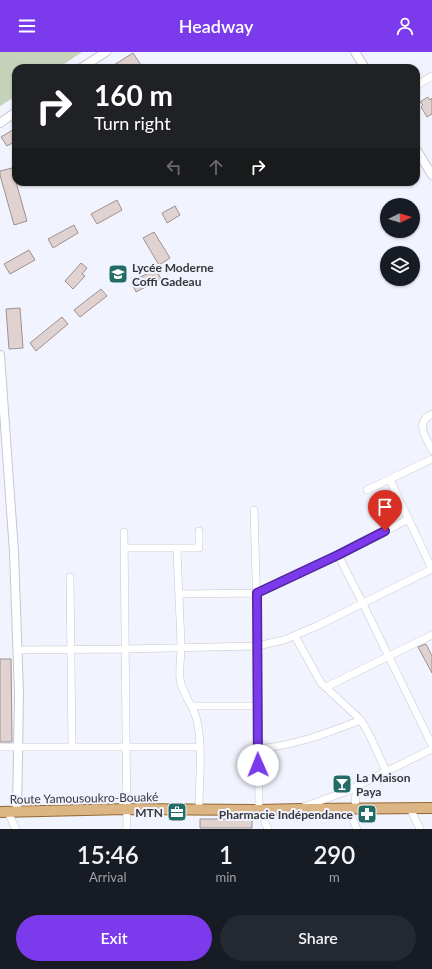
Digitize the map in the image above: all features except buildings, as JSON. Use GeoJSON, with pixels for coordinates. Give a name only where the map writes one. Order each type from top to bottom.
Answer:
{"type":"FeatureCollection","features":[{"type":"Feature","properties":{"kind":"main road","name":"Route Yamousoukro-Bouaké"},"geometry":{"type":"LineString","coordinates":[[9,812],[127,809],[259,810],[432,808]]}},
{"type":"Feature","properties":{"kind":"street"},"geometry":{"type":"LineString","coordinates":[[87,64],[106,52]]}},
{"type":"Feature","properties":{"kind":"street"},"geometry":{"type":"LineString","coordinates":[[355,52],[362,64]]}},
{"type":"Feature","properties":{"kind":"street"},"geometry":{"type":"LineString","coordinates":[[420,84],[432,76]]}},
{"type":"Feature","properties":{"kind":"street"},"geometry":{"type":"LineString","coordinates":[[0,123],[12,115]]}},
{"type":"Feature","properties":{"kind":"street"},"geometry":{"type":"LineString","coordinates":[[420,156],[432,175]]}},
{"type":"Feature","properties":{"kind":"street"},"geometry":{"type":"LineString","coordinates":[[0,355],[14,552],[19,694],[17,747],[9,812],[16,829]]}},
{"type":"Feature","properties":{"kind":"street"},"geometry":{"type":"LineString","coordinates":[[432,414],[426,416],[422,422],[422,428],[432,450]]}},
{"type":"Feature","properties":{"kind":"street"},"geometry":{"type":"LineString","coordinates":[[367,490],[432,459]]}},
{"type":"Feature","properties":{"kind":"street"},"geometry":{"type":"LineString","coordinates":[[17,650],[257,646],[295,636],[432,569],[390,480]]}},
{"type":"Feature","properties":{"kind":"street"},"geometry":{"type":"LineString","coordinates":[[254,510],[257,593],[259,810],[268,829]]}},
{"type":"Feature","properties":{"kind":"street"},"geometry":{"type":"LineString","coordinates":[[179,594],[257,593],[338,555],[409,519]]}},
{"type":"Feature","properties":{"kind":"street"},"geometry":{"type":"LineString","coordinates":[[124,548],[199,548],[199,530]]}},
{"type":"Feature","properties":{"kind":"street"},"geometry":{"type":"LineString","coordinates":[[124,532],[127,829]]}},
{"type":"Feature","properties":{"kind":"street"},"geometry":{"type":"LineString","coordinates":[[177,548],[181,648],[179,668],[180,681],[182,691],[192,706],[198,723],[199,809]]}},
{"type":"Feature","properties":{"kind":"street"},"geometry":{"type":"LineString","coordinates":[[338,555],[432,745]]}},
{"type":"Feature","properties":{"kind":"street"},"geometry":{"type":"LineString","coordinates":[[70,577],[72,747]]}},
{"type":"Feature","properties":{"kind":"street"},"geometry":{"type":"LineString","coordinates":[[326,687],[432,635]]}},
{"type":"Feature","properties":{"kind":"street"},"geometry":{"type":"LineString","coordinates":[[295,636],[321,683],[361,720],[386,771]]}},
{"type":"Feature","properties":{"kind":"street"},"geometry":{"type":"LineString","coordinates":[[192,706],[258,706]]}},
{"type":"Feature","properties":{"kind":"street"},"geometry":{"type":"LineString","coordinates":[[258,749],[279,747],[307,740],[361,720]]}},
{"type":"Feature","properties":{"kind":"street"},"geometry":{"type":"LineString","coordinates":[[0,747],[199,747]]}},
{"type":"Feature","properties":{"kind":"street"},"geometry":{"type":"LineString","coordinates":[[300,809],[345,792],[358,784],[432,749]]}},
{"type":"Feature","properties":{"kind":"street"},"geometry":{"type":"LineString","coordinates":[[357,829],[351,808],[358,784]]}},
{"type":"Feature","properties":{"kind":"street"},"geometry":{"type":"LineString","coordinates":[[410,808],[420,829]]}},
{"type":"Feature","properties":{"kind":"green space"},"geometry":{"type":"Polygon","coordinates":[[[0,52],[82,52],[64,64],[12,64],[12,98],[0,106],[0,52]]]}},
{"type":"Feature","properties":{"kind":"place","name":"Lycée Moderne Coffi Gadeau"},"geometry":{"type":"Point","coordinates":[118,274]}},
{"type":"Feature","properties":{"kind":"place","name":"La Maison Paya"},"geometry":{"type":"Point","coordinates":[342,784]}},
{"type":"Feature","properties":{"kind":"place","name":"MTN"},"geometry":{"type":"Point","coordinates":[177,812]}},
{"type":"Feature","properties":{"kind":"place","name":"Pharmacie Indépendance"},"geometry":{"type":"Point","coordinates":[367,814]}},
{"type":"Feature","properties":{"kind":"route"},"geometry":{"type":"LineString","coordinates":[[258,765],[257,593],[385,531]]}}]}
